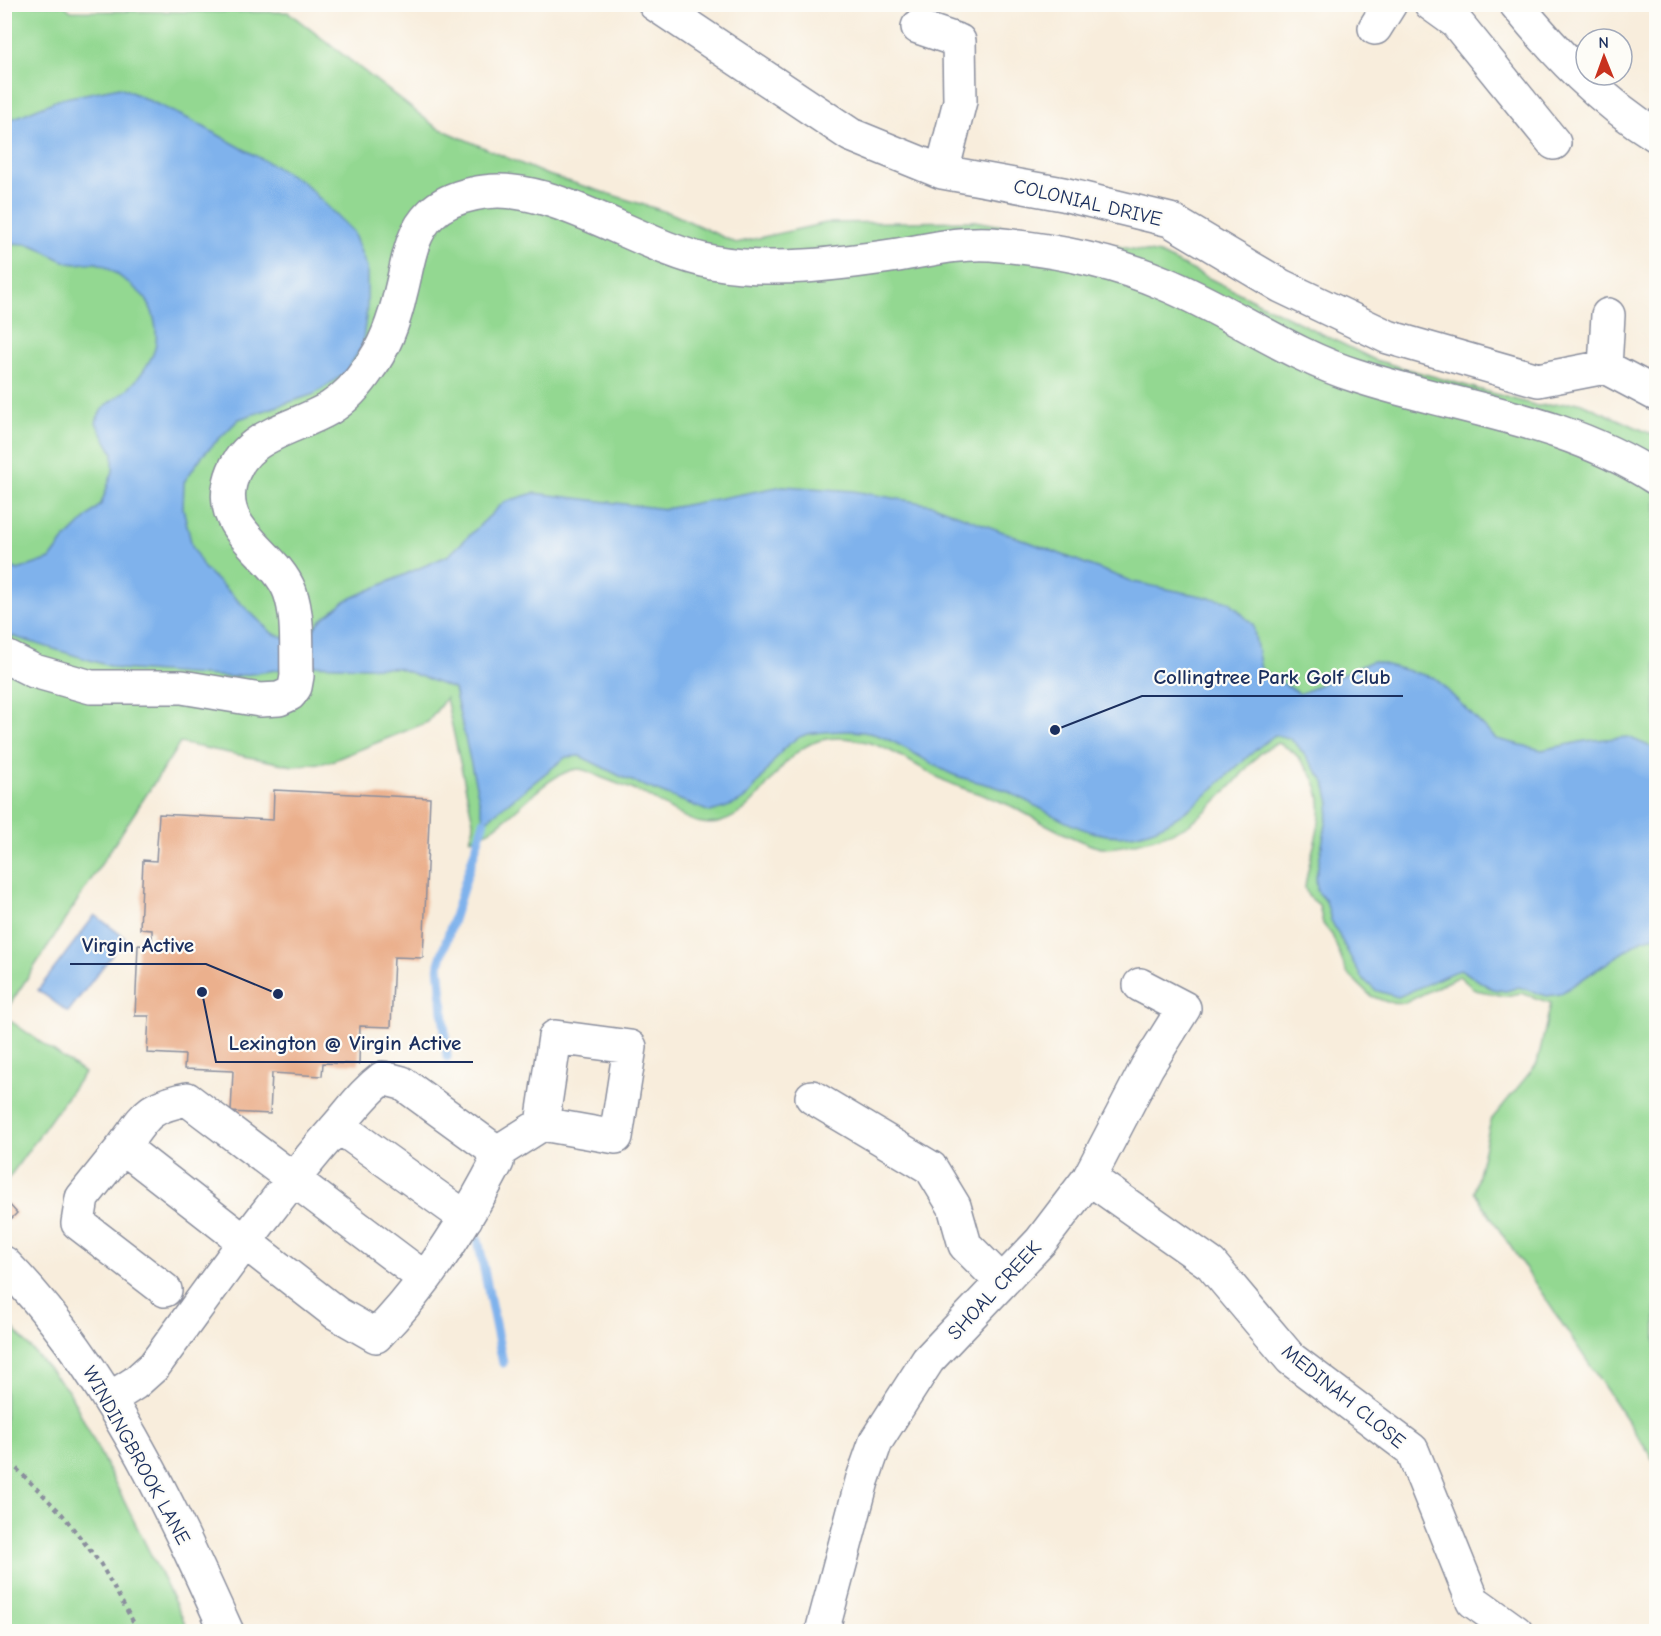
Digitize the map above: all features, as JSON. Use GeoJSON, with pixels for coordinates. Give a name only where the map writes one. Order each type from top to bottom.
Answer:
{"type":"FeatureCollection","features":[{"type":"Feature","properties":{"kind":"street"},"geometry":{"type":"LineString","coordinates":[[1431,4],[1456,22],[1554,143]]}},
{"type":"Feature","properties":{"kind":"street"},"geometry":{"type":"LineString","coordinates":[[1516,4],[1558,56],[1626,117],[1656,135]]}},
{"type":"Feature","properties":{"kind":"street","name":"COLONIAL DRIVE"},"geometry":{"type":"LineString","coordinates":[[673,10],[851,135],[942,172],[1064,194],[1170,220],[1281,286],[1388,337],[1538,380],[1605,367]]}},
{"type":"Feature","properties":{"kind":"street"},"geometry":{"type":"LineString","coordinates":[[918,27],[959,41],[960,101],[942,172]]}},
{"type":"Feature","properties":{"kind":"street"},"geometry":{"type":"LineString","coordinates":[[4,656],[34,671],[91,687],[182,687],[260,700],[279,699],[290,694],[296,687],[297,676],[290,590],[281,575],[232,519],[228,500],[232,476],[246,452],[267,436],[329,409],[354,387],[372,366],[386,340],[403,285],[408,256],[417,234],[429,215],[444,204],[491,189],[518,192],[549,201],[592,216],[657,246],[710,261],[736,265],[824,264],[900,255],[957,244],[985,244],[1096,260],[1167,284],[1307,355],[1356,376],[1492,411],[1592,443],[1656,478]]}},
{"type":"Feature","properties":{"kind":"street"},"geometry":{"type":"LineString","coordinates":[[1608,315],[1605,367],[1656,394]]}},
{"type":"Feature","properties":{"kind":"street","name":"SHOAL CREEK"},"geometry":{"type":"LineString","coordinates":[[822,1632],[862,1481],[876,1441],[928,1360],[1041,1241],[1089,1178],[1147,1068],[1184,1008],[1140,985]]}},
{"type":"Feature","properties":{"kind":"street"},"geometry":{"type":"LineString","coordinates":[[110,1399],[135,1383],[154,1366],[246,1244],[292,1180],[363,1093],[383,1078],[402,1083],[490,1147],[497,1162],[466,1218],[393,1318],[376,1336],[336,1312],[246,1244],[123,1147]]}},
{"type":"Feature","properties":{"kind":"street"},"geometry":{"type":"LineString","coordinates":[[812,1097],[932,1168],[954,1206],[965,1245],[1002,1282]]}},
{"type":"Feature","properties":{"kind":"street"},"geometry":{"type":"LineString","coordinates":[[165,1290],[78,1223],[82,1198],[146,1115],[158,1105],[187,1099],[423,1278]]}},
{"type":"Feature","properties":{"kind":"street"},"geometry":{"type":"LineString","coordinates":[[493,1155],[542,1124]]}},
{"type":"Feature","properties":{"kind":"street"},"geometry":{"type":"LineString","coordinates":[[338,1126],[466,1218]]}},
{"type":"Feature","properties":{"kind":"street","name":"MEDINAH CLOSE"},"geometry":{"type":"LineString","coordinates":[[1089,1178],[1211,1264],[1291,1359],[1412,1450],[1473,1601],[1516,1632]]}},
{"type":"Feature","properties":{"kind":"street","name":"WINDINGBROOK LANE"},"geometry":{"type":"LineString","coordinates":[[4,1263],[31,1290],[110,1399],[174,1514],[227,1632]]}},
{"type":"Feature","properties":{"kind":"path"},"geometry":{"type":"LineString","coordinates":[[4,1455],[62,1514],[100,1563],[115,1594],[139,1632]]}},
{"type":"Feature","properties":{"kind":"green space"},"geometry":{"type":"Polygon","coordinates":[[[5,5],[64,5],[71,11],[288,12],[436,127],[545,174],[673,214],[736,243],[826,223],[975,221],[1160,254],[1375,360],[1538,406],[1579,402],[1656,436],[1656,1464],[1474,1192],[1491,1120],[1537,1064],[1551,1003],[1521,993],[1505,996],[1475,990],[1459,976],[1405,1003],[1387,1002],[1371,996],[1347,973],[1332,935],[1323,924],[1319,905],[1308,896],[1305,888],[1319,826],[1319,796],[1315,782],[1303,763],[1291,750],[1278,743],[1259,755],[1218,799],[1189,824],[1147,840],[1103,848],[1073,838],[1000,801],[947,782],[882,747],[858,740],[831,738],[811,744],[794,754],[755,800],[740,813],[721,822],[711,824],[691,820],[644,794],[578,769],[551,780],[497,825],[484,834],[470,839],[474,826],[446,698],[428,722],[329,762],[293,766],[180,743],[5,1012],[5,5]]]}},
{"type":"Feature","properties":{"kind":"green space"},"geometry":{"type":"Polygon","coordinates":[[[5,1017],[84,1073],[5,1183],[5,1017]]]}},
{"type":"Feature","properties":{"kind":"green space"},"geometry":{"type":"Polygon","coordinates":[[[5,1319],[70,1393],[189,1631],[5,1631],[5,1319]]]}},
{"type":"Feature","properties":{"kind":"water"},"geometry":{"type":"Polygon","coordinates":[[[120,87],[193,121],[303,182],[353,232],[367,268],[367,309],[362,347],[344,374],[314,394],[239,419],[202,456],[184,482],[183,508],[192,546],[204,568],[272,633],[286,638],[310,633],[321,620],[345,601],[449,555],[504,502],[534,493],[665,509],[783,486],[853,491],[933,505],[1133,582],[1230,602],[1253,625],[1261,670],[1300,694],[1372,661],[1435,678],[1496,739],[1542,750],[1585,741],[1628,737],[1656,749],[1656,936],[1643,939],[1560,994],[1547,996],[1519,987],[1506,991],[1492,989],[1460,969],[1398,997],[1375,990],[1361,977],[1331,920],[1326,901],[1317,891],[1316,877],[1330,803],[1325,782],[1298,746],[1289,738],[1275,735],[1188,810],[1154,829],[1133,835],[1113,836],[1075,826],[1002,789],[954,775],[887,739],[870,733],[846,731],[814,733],[793,741],[776,758],[747,796],[734,804],[710,812],[622,777],[580,756],[566,757],[484,822],[454,689],[398,668],[308,665],[231,677],[119,669],[5,634],[5,564],[18,570],[50,559],[64,540],[101,504],[113,471],[113,453],[96,423],[101,411],[129,388],[148,363],[155,348],[156,327],[150,306],[144,297],[105,266],[96,263],[69,263],[34,246],[5,244],[5,122],[60,99],[120,87]]]}},
{"type":"Feature","properties":{"kind":"water"},"geometry":{"type":"Polygon","coordinates":[[[95,915],[125,938],[68,1012],[38,990],[95,915]]]}},
{"type":"Feature","properties":{"kind":"building"},"geometry":{"type":"Polygon","coordinates":[[[274,790],[430,798],[423,958],[394,957],[391,1027],[360,1026],[359,1064],[323,1063],[322,1076],[272,1073],[270,1114],[231,1112],[233,1071],[184,1069],[185,1055],[147,1053],[149,1016],[135,1016],[138,945],[152,946],[152,930],[140,929],[143,860],[156,861],[159,814],[273,820],[274,790]]]}},
{"type":"Feature","properties":{"kind":"building"},"geometry":{"type":"Polygon","coordinates":[[[8,1203],[17,1213],[10,1220],[4,1215],[4,1206],[8,1203]]]}},
{"type":"Feature","properties":{"kind":"waterway"},"geometry":{"type":"LineString","coordinates":[[447,1057],[439,964],[484,822]]}},
{"type":"Feature","properties":{"kind":"waterway"},"geometry":{"type":"LineString","coordinates":[[478,1240],[503,1363]]}},
{"type":"Feature","properties":{"kind":"place","name":"Collingtree Park Golf Club"},"geometry":{"type":"Point","coordinates":[1055,730]}},
{"type":"Feature","properties":{"kind":"place","name":"Lexington @ Virgin Active"},"geometry":{"type":"Point","coordinates":[202,992]}},
{"type":"Feature","properties":{"kind":"place","name":"Virgin Active"},"geometry":{"type":"Point","coordinates":[278,994]}}]}
